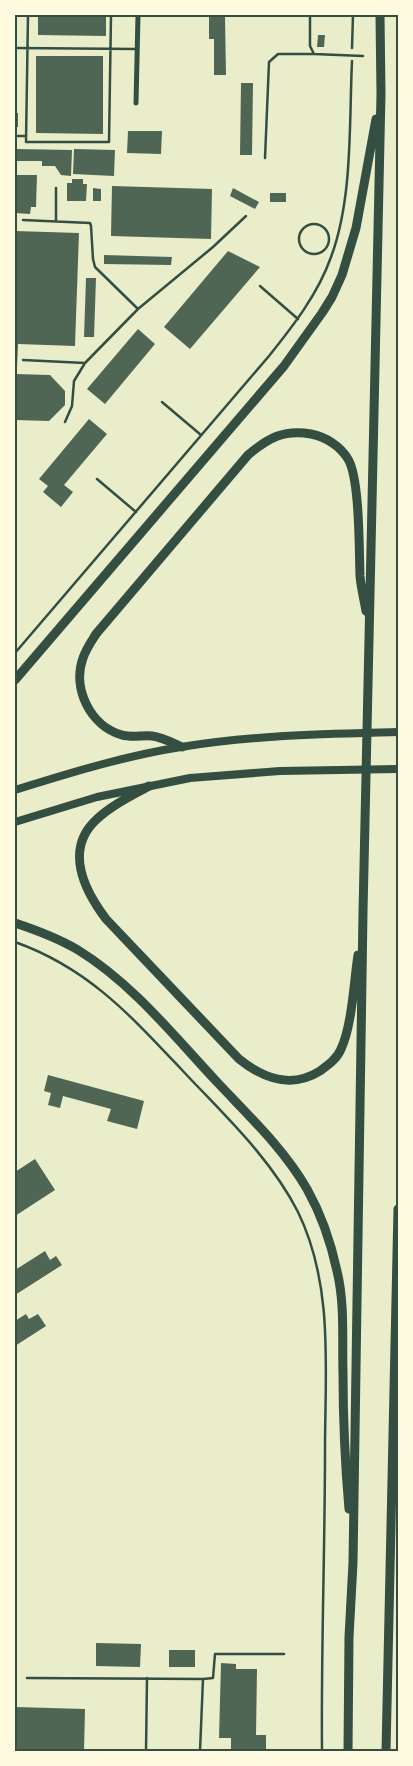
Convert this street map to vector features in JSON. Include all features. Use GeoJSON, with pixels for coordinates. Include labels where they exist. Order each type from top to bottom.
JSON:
{"type":"FeatureCollection","features":[{"type":"Feature","properties":{"kind":"highway"},"geometry":{"type":"LineString","coordinates":[[348,1751],[349,1637],[354,1563],[363,912],[381,94],[380,15]]}},
{"type":"Feature","properties":{"kind":"highway"},"geometry":{"type":"LineString","coordinates":[[15,680],[284,366],[332,297],[350,252],[356,228],[381,94]]}},
{"type":"Feature","properties":{"kind":"highway"},"geometry":{"type":"LineString","coordinates":[[182,747],[154,736],[134,737],[121,735],[102,725],[86,706],[82,697],[80,672],[82,658],[96,634],[197,514],[248,455],[269,439],[291,433],[312,434],[332,442],[348,459],[355,477],[360,580],[369,633]]}},
{"type":"Feature","properties":{"kind":"highway"},"geometry":{"type":"LineString","coordinates":[[148,786],[107,811],[89,828],[84,838],[80,859],[84,883],[106,919],[239,1059],[251,1068],[278,1080],[297,1080],[314,1074],[337,1056],[345,1039],[348,1026],[363,912]]}},
{"type":"Feature","properties":{"kind":"highway"},"geometry":{"type":"LineString","coordinates":[[15,923],[50,936],[77,950],[103,967],[142,1001],[279,1149],[308,1191],[317,1209],[331,1248],[338,1273],[342,1300],[344,1442],[354,1563]]}},
{"type":"Feature","properties":{"kind":"highway"},"geometry":{"type":"LineString","coordinates":[[386,1751],[398,1209]]}},
{"type":"Feature","properties":{"kind":"highway"},"geometry":{"type":"LineString","coordinates":[[390,1565],[398,1494]]}},
{"type":"Feature","properties":{"kind":"main road"},"geometry":{"type":"LineString","coordinates":[[15,790],[94,765],[182,747],[290,734],[398,732]]}},
{"type":"Feature","properties":{"kind":"main road"},"geometry":{"type":"LineString","coordinates":[[15,822],[97,797],[190,778],[280,770],[398,769]]}},
{"type":"Feature","properties":{"kind":"street"},"geometry":{"type":"LineString","coordinates":[[136,103],[138,15]]}},
{"type":"Feature","properties":{"kind":"lane"},"geometry":{"type":"LineString","coordinates":[[28,15],[26,142],[109,142],[111,15]]}},
{"type":"Feature","properties":{"kind":"lane"},"geometry":{"type":"LineString","coordinates":[[310,15],[310,46],[314,54]]}},
{"type":"Feature","properties":{"kind":"lane"},"geometry":{"type":"LineString","coordinates":[[15,48],[137,49]]}},
{"type":"Feature","properties":{"kind":"lane"},"geometry":{"type":"LineString","coordinates":[[265,158],[269,62],[278,54],[362,56]]}},
{"type":"Feature","properties":{"kind":"lane"},"geometry":{"type":"LineString","coordinates":[[15,136],[25,136]]}},
{"type":"Feature","properties":{"kind":"lane"},"geometry":{"type":"LineString","coordinates":[[56,188],[56,221]]}},
{"type":"Feature","properties":{"kind":"lane"},"geometry":{"type":"LineString","coordinates":[[65,422],[72,406],[74,381],[85,363],[138,309],[213,247],[246,216]]}},
{"type":"Feature","properties":{"kind":"lane"},"geometry":{"type":"LineString","coordinates":[[23,220],[90,223],[92,226],[95,267],[138,309]]}},
{"type":"Feature","properties":{"kind":"lane"},"geometry":{"type":"LineString","coordinates":[[313,224],[322,226],[326,229],[329,238],[327,247],[324,251],[315,254],[306,252],[298,240],[301,231],[306,226],[313,224]]}},
{"type":"Feature","properties":{"kind":"lane"},"geometry":{"type":"LineString","coordinates":[[23,360],[85,363]]}},
{"type":"Feature","properties":{"kind":"lane"},"geometry":{"type":"LineString","coordinates":[[26,1678],[203,1679],[213,1678],[215,1654],[284,1654]]}},
{"type":"Feature","properties":{"kind":"lane"},"geometry":{"type":"LineString","coordinates":[[146,1751],[148,1678]]}},
{"type":"Feature","properties":{"kind":"lane"},"geometry":{"type":"LineString","coordinates":[[200,1751],[203,1679]]}},
{"type":"Feature","properties":{"kind":"path"},"geometry":{"type":"LineString","coordinates":[[15,653],[269,356],[298,318],[320,282],[331,258],[342,220],[346,179],[353,15]]}},
{"type":"Feature","properties":{"kind":"path"},"geometry":{"type":"LineString","coordinates":[[260,286],[298,318]]}},
{"type":"Feature","properties":{"kind":"path"},"geometry":{"type":"LineString","coordinates":[[162,402],[202,435]]}},
{"type":"Feature","properties":{"kind":"path"},"geometry":{"type":"LineString","coordinates":[[97,479],[136,512]]}},
{"type":"Feature","properties":{"kind":"path"},"geometry":{"type":"LineString","coordinates":[[15,942],[46,954],[81,974],[132,1018],[264,1159],[282,1184],[305,1228],[322,1290],[325,1334],[325,1476],[321,1662],[322,1751]]}},
{"type":"Feature","properties":{"kind":"building"},"geometry":{"type":"Polygon","coordinates":[[[38,15],[106,15],[106,36],[38,35],[38,15]]]}},
{"type":"Feature","properties":{"kind":"building"},"geometry":{"type":"Polygon","coordinates":[[[280,15],[298,15],[298,17],[280,17],[280,15]]]}},
{"type":"Feature","properties":{"kind":"building"},"geometry":{"type":"Polygon","coordinates":[[[209,17],[225,17],[226,75],[214,75],[214,39],[209,39],[209,17]]]}},
{"type":"Feature","properties":{"kind":"building"},"geometry":{"type":"Polygon","coordinates":[[[318,35],[325,35],[324,47],[317,47],[318,35]]]}},
{"type":"Feature","properties":{"kind":"building"},"geometry":{"type":"Polygon","coordinates":[[[36,56],[103,56],[103,134],[36,133],[36,56]]]}},
{"type":"Feature","properties":{"kind":"building"},"geometry":{"type":"Polygon","coordinates":[[[241,83],[253,83],[252,155],[240,155],[241,83]]]}},
{"type":"Feature","properties":{"kind":"building"},"geometry":{"type":"Polygon","coordinates":[[[15,113],[18,113],[18,127],[15,127],[15,113]]]}},
{"type":"Feature","properties":{"kind":"building"},"geometry":{"type":"Polygon","coordinates":[[[128,131],[162,131],[161,154],[127,153],[128,131]]]}},
{"type":"Feature","properties":{"kind":"building"},"geometry":{"type":"Polygon","coordinates":[[[15,149],[72,150],[71,176],[61,175],[55,166],[42,166],[42,161],[15,161],[15,149]]]}},
{"type":"Feature","properties":{"kind":"building"},"geometry":{"type":"Polygon","coordinates":[[[74,149],[115,150],[114,176],[73,174],[74,149]]]}},
{"type":"Feature","properties":{"kind":"building"},"geometry":{"type":"Polygon","coordinates":[[[15,175],[37,175],[36,207],[31,207],[30,214],[15,213],[15,175]]]}},
{"type":"Feature","properties":{"kind":"building"},"geometry":{"type":"Polygon","coordinates":[[[72,179],[83,179],[83,184],[87,184],[86,201],[67,201],[67,183],[72,183],[72,179]]]}},
{"type":"Feature","properties":{"kind":"building"},"geometry":{"type":"Polygon","coordinates":[[[112,186],[212,189],[211,239],[111,236],[112,186]]]}},
{"type":"Feature","properties":{"kind":"building"},"geometry":{"type":"Polygon","coordinates":[[[93,188],[101,189],[101,201],[93,201],[93,188]]]}},
{"type":"Feature","properties":{"kind":"building"},"geometry":{"type":"Polygon","coordinates":[[[233,188],[259,202],[255,209],[230,196],[233,188]]]}},
{"type":"Feature","properties":{"kind":"building"},"geometry":{"type":"Polygon","coordinates":[[[270,193],[286,193],[286,202],[270,202],[270,193]]]}},
{"type":"Feature","properties":{"kind":"building"},"geometry":{"type":"Polygon","coordinates":[[[15,231],[79,233],[75,346],[18,344],[17,368],[15,368],[15,231]]]}},
{"type":"Feature","properties":{"kind":"building"},"geometry":{"type":"Polygon","coordinates":[[[228,251],[260,267],[190,349],[164,327],[228,251]]]}},
{"type":"Feature","properties":{"kind":"building"},"geometry":{"type":"Polygon","coordinates":[[[104,255],[172,257],[171,265],[104,264],[104,255]]]}},
{"type":"Feature","properties":{"kind":"building"},"geometry":{"type":"Polygon","coordinates":[[[86,278],[96,278],[94,337],[84,337],[86,278]]]}},
{"type":"Feature","properties":{"kind":"building"},"geometry":{"type":"Polygon","coordinates":[[[138,329],[155,344],[105,404],[87,389],[138,329]]]}},
{"type":"Feature","properties":{"kind":"building"},"geometry":{"type":"Polygon","coordinates":[[[15,374],[50,375],[65,391],[65,405],[49,421],[15,420],[15,374]]]}},
{"type":"Feature","properties":{"kind":"building"},"geometry":{"type":"Polygon","coordinates":[[[89,419],[107,434],[64,485],[73,492],[61,507],[43,492],[48,486],[39,479],[89,419]]]}},
{"type":"Feature","properties":{"kind":"building"},"geometry":{"type":"Polygon","coordinates":[[[48,1075],[144,1101],[137,1129],[107,1121],[111,1109],[63,1096],[60,1108],[48,1105],[51,1093],[44,1091],[48,1075]]]}},
{"type":"Feature","properties":{"kind":"building"},"geometry":{"type":"Polygon","coordinates":[[[35,1159],[55,1190],[15,1216],[15,1172],[35,1159]]]}},
{"type":"Feature","properties":{"kind":"building"},"geometry":{"type":"Polygon","coordinates":[[[45,1251],[50,1260],[56,1256],[62,1265],[15,1295],[15,1270],[45,1251]]]}},
{"type":"Feature","properties":{"kind":"building"},"geometry":{"type":"Polygon","coordinates":[[[26,1314],[29,1319],[38,1314],[46,1326],[15,1346],[15,1321],[26,1314]]]}},
{"type":"Feature","properties":{"kind":"building"},"geometry":{"type":"Polygon","coordinates":[[[96,1643],[141,1644],[140,1667],[96,1666],[96,1643]]]}},
{"type":"Feature","properties":{"kind":"building"},"geometry":{"type":"Polygon","coordinates":[[[169,1650],[195,1650],[195,1667],[169,1667],[169,1650]]]}},
{"type":"Feature","properties":{"kind":"building"},"geometry":{"type":"Polygon","coordinates":[[[221,1663],[236,1664],[236,1669],[257,1669],[256,1735],[266,1735],[266,1751],[231,1751],[231,1738],[219,1738],[221,1663]]]}},
{"type":"Feature","properties":{"kind":"building"},"geometry":{"type":"Polygon","coordinates":[[[15,1707],[85,1709],[84,1751],[15,1751],[15,1707]]]}}]}
